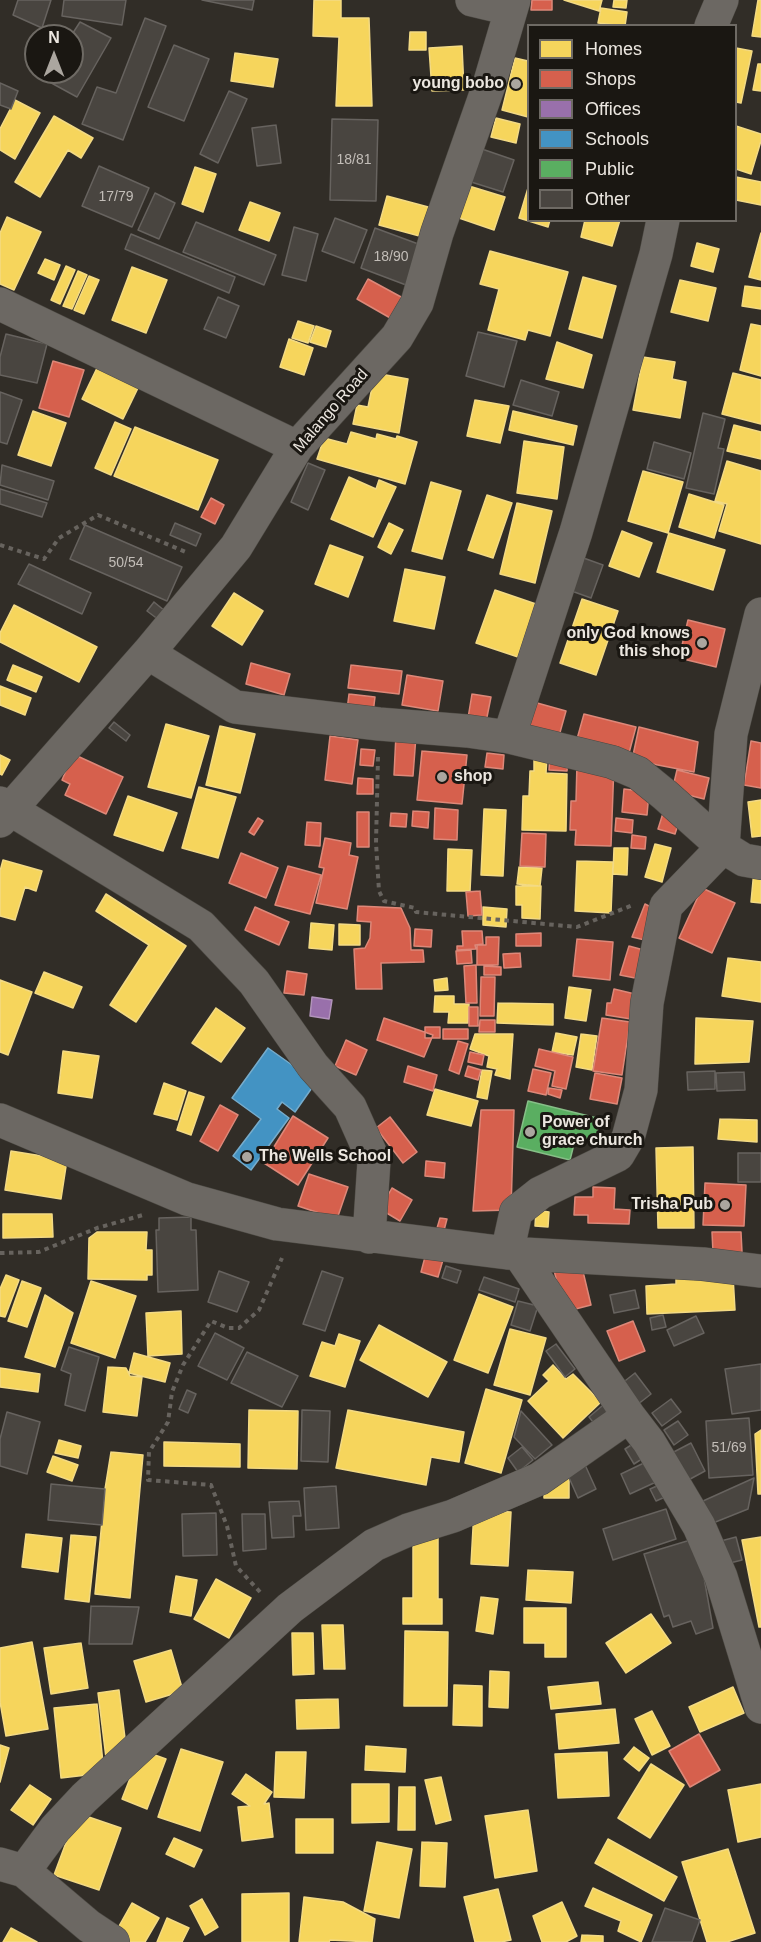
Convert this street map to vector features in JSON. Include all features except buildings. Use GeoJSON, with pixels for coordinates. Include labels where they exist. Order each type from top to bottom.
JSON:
{"type":"FeatureCollection","features":[{"type":"Feature","properties":{"kind":"street"},"geometry":{"type":"LineString","coordinates":[[472,0],[512,5]]}},
{"type":"Feature","properties":{"kind":"street"},"geometry":{"type":"LineString","coordinates":[[712,24],[722,0]]}},
{"type":"Feature","properties":{"kind":"street","name":"Malango Road"},"geometry":{"type":"LineString","coordinates":[[3,811],[148,653],[236,547],[297,447],[397,336],[417,303],[437,233],[489,85],[512,5]]}},
{"type":"Feature","properties":{"kind":"street"},"geometry":{"type":"LineString","coordinates":[[509,737],[576,532],[656,254],[663,222]]}},
{"type":"Feature","properties":{"kind":"street"},"geometry":{"type":"LineString","coordinates":[[0,304],[297,447]]}},
{"type":"Feature","properties":{"kind":"street"},"geometry":{"type":"LineString","coordinates":[[761,614],[731,734],[723,847],[666,906],[647,1003],[641,1090],[628,1138],[618,1155],[540,1193],[516,1212],[513,1254],[649,1442],[699,1526],[721,1577],[761,1707]]}},
{"type":"Feature","properties":{"kind":"street"},"geometry":{"type":"LineString","coordinates":[[148,653],[235,707],[509,737],[612,762],[638,774],[723,847],[744,860],[761,863]]}},
{"type":"Feature","properties":{"kind":"street"},"geometry":{"type":"LineString","coordinates":[[3,811],[201,926],[254,982],[313,1066],[350,1107],[374,1161],[369,1237]]}},
{"type":"Feature","properties":{"kind":"street"},"geometry":{"type":"LineString","coordinates":[[0,1120],[188,1199],[287,1225],[513,1254],[703,1264],[761,1271]]}},
{"type":"Feature","properties":{"kind":"street"},"geometry":{"type":"LineString","coordinates":[[113,1942],[12,1868],[56,1829],[84,1798],[277,1620],[374,1545],[408,1530],[453,1516],[539,1479],[629,1416]]}},
{"type":"Feature","properties":{"kind":"path"},"geometry":{"type":"LineString","coordinates":[[0,545],[44,560],[58,538],[98,515],[204,560],[236,547]]}},
{"type":"Feature","properties":{"kind":"path"},"geometry":{"type":"LineString","coordinates":[[379,724],[376,843],[379,891],[384,901],[415,908],[416,912],[578,927],[658,895],[666,906]]}},
{"type":"Feature","properties":{"kind":"path"},"geometry":{"type":"LineString","coordinates":[[0,1253],[39,1252],[97,1228],[149,1214],[188,1199]]}},
{"type":"Feature","properties":{"kind":"path"},"geometry":{"type":"LineString","coordinates":[[277,1620],[267,1600],[236,1566],[227,1526],[211,1485],[148,1480],[149,1452],[168,1422],[172,1392],[190,1352],[211,1321],[228,1328],[239,1328],[259,1310],[288,1240],[287,1225]]}},
{"type":"Feature","properties":{"kind":"place","name":"young bobo"},"geometry":{"type":"Point","coordinates":[516,84]}},
{"type":"Feature","properties":{"kind":"place","name":"only God knows this shop"},"geometry":{"type":"Point","coordinates":[702,643]}},
{"type":"Feature","properties":{"kind":"place","name":"shop"},"geometry":{"type":"Point","coordinates":[442,777]}},
{"type":"Feature","properties":{"kind":"place","name":"Power of grace church"},"geometry":{"type":"Point","coordinates":[530,1132]}},
{"type":"Feature","properties":{"kind":"place","name":"The Wells School"},"geometry":{"type":"Point","coordinates":[247,1157]}},
{"type":"Feature","properties":{"kind":"place","name":"Trisha Pub"},"geometry":{"type":"Point","coordinates":[725,1205]}}]}
